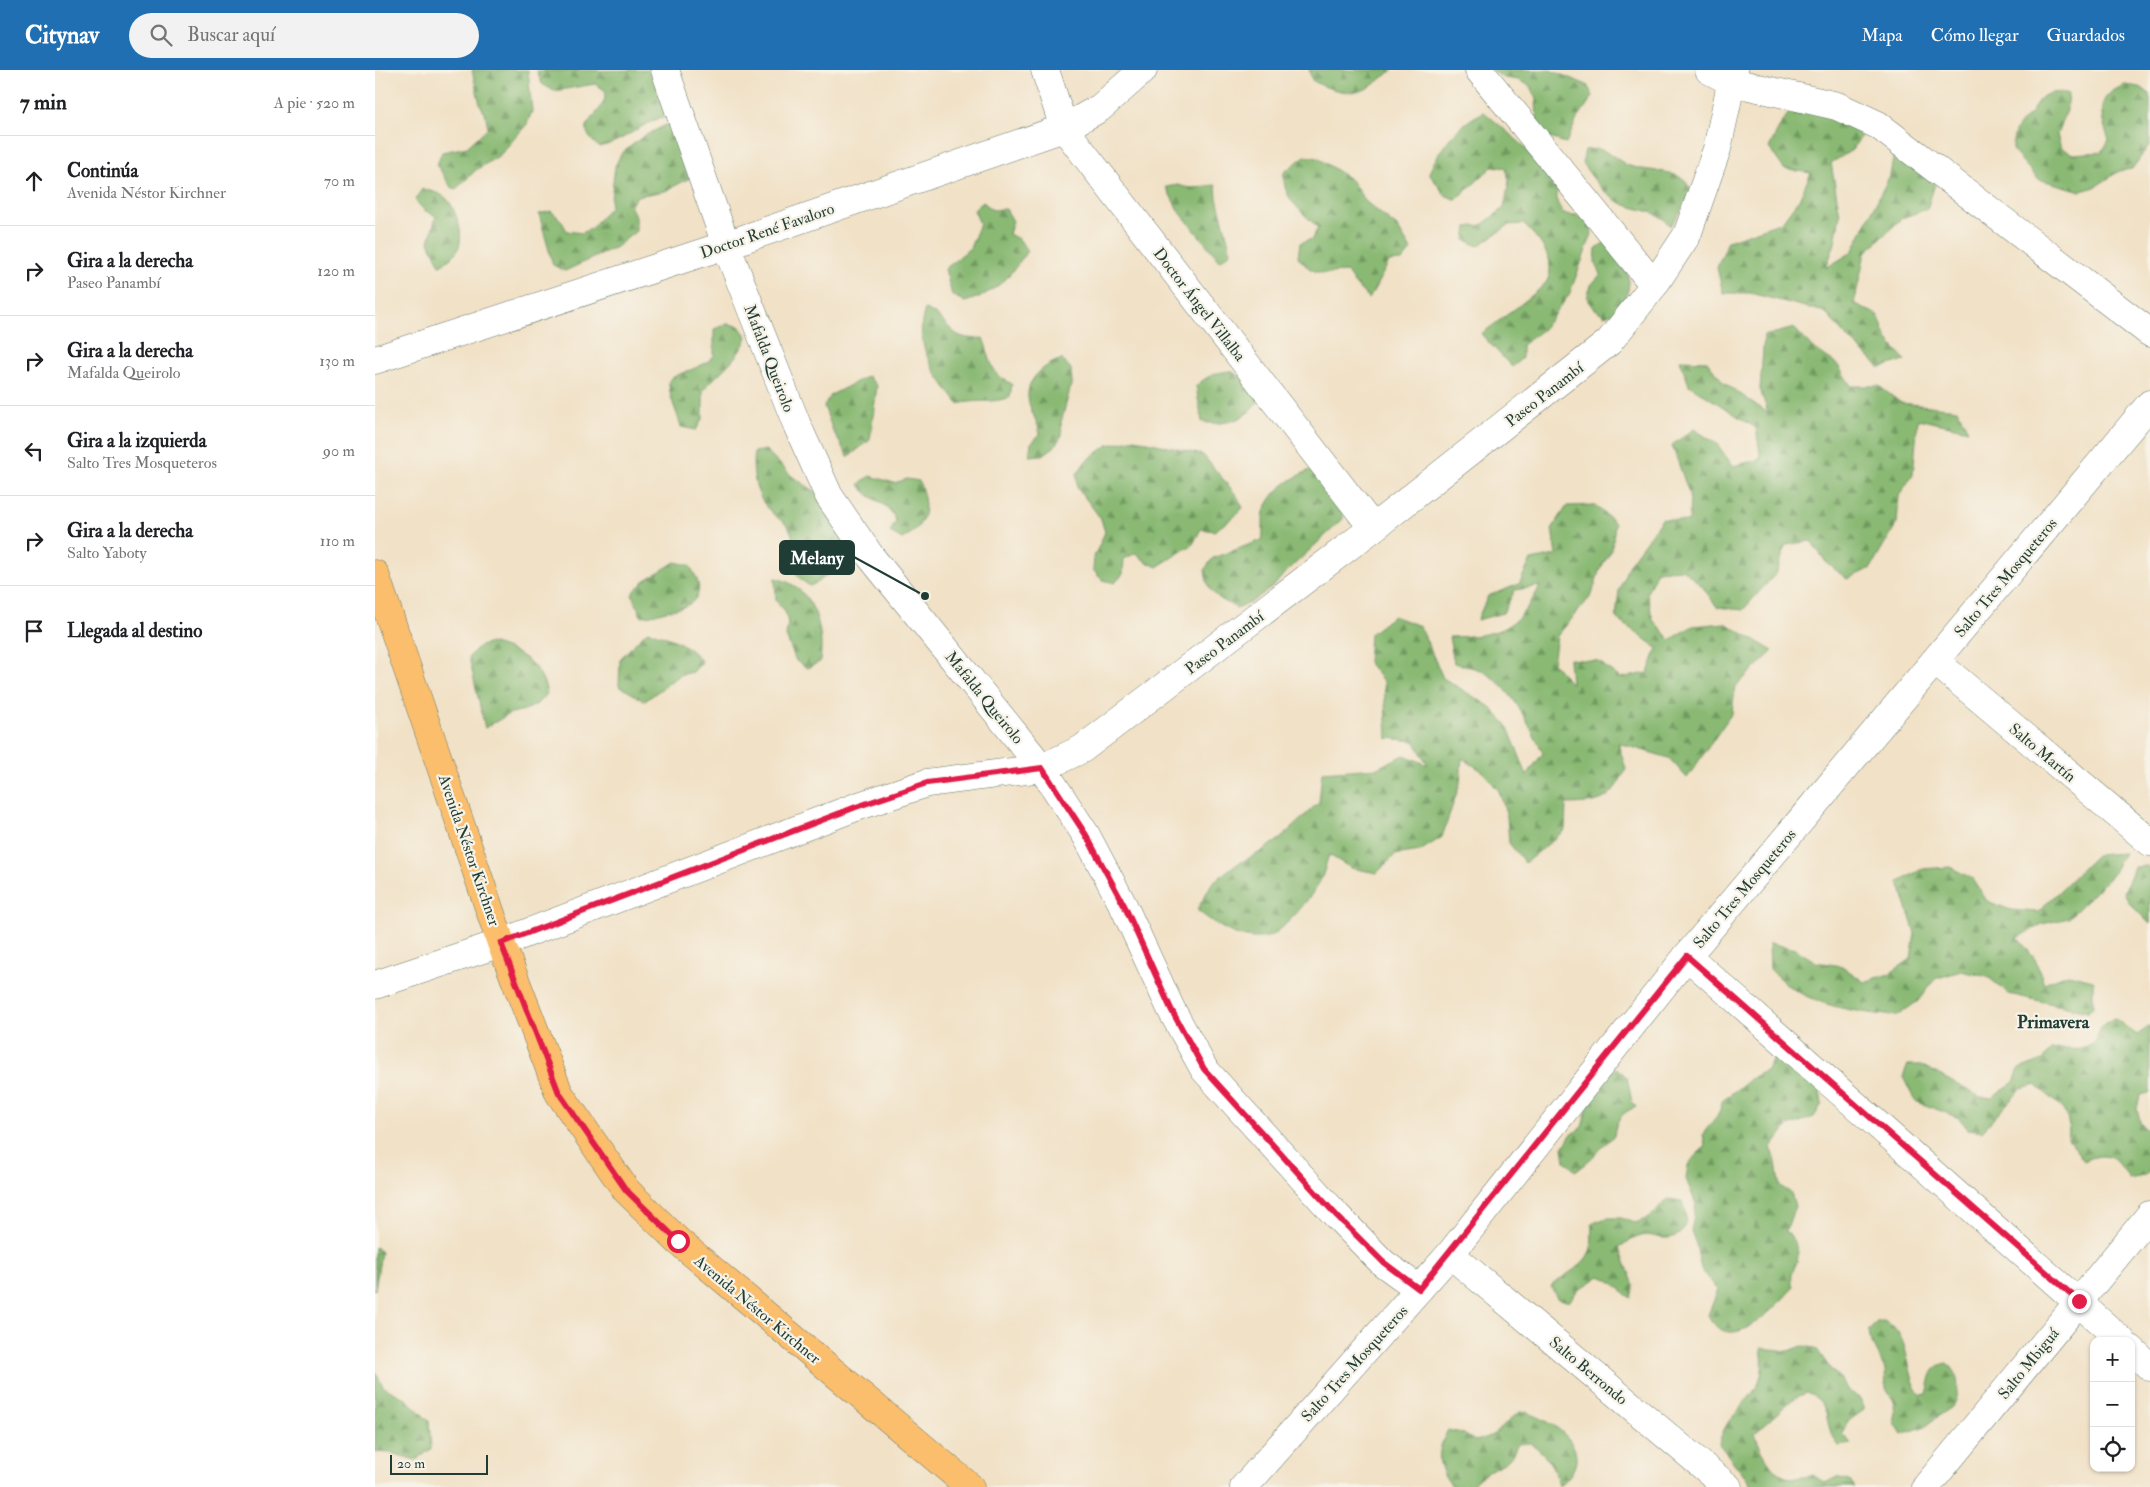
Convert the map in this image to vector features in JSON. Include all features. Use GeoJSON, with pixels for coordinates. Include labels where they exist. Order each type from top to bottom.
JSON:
{"type":"FeatureCollection","features":[{"type":"Feature","properties":{"kind":"main road","name":"Avenida Néstor Kirchner"},"geometry":{"type":"LineString","coordinates":[[375,574],[383,624],[501,943],[559,1093],[626,1190],[678,1241],[969,1487]]}},
{"type":"Feature","properties":{"kind":"street","name":"Mafalda Queirolo"},"geometry":{"type":"LineString","coordinates":[[665,70],[726,245],[797,425],[829,496],[871,557],[1042,768],[1086,835],[1125,907],[1171,1009],[1204,1069],[1337,1216],[1383,1262],[1419,1289]]}},
{"type":"Feature","properties":{"kind":"street","name":"Doctor Ángel Villalba"},"geometry":{"type":"LineString","coordinates":[[1045,70],[1064,128],[1373,528]]}},
{"type":"Feature","properties":{"kind":"street","name":"Doctor René Favaloro"},"geometry":{"type":"LineString","coordinates":[[375,360],[726,245],[1064,128],[1100,108],[1143,70]]}},
{"type":"Feature","properties":{"kind":"street"},"geometry":{"type":"LineString","coordinates":[[1479,70],[1654,285]]}},
{"type":"Feature","properties":{"kind":"street"},"geometry":{"type":"LineString","coordinates":[[1725,74],[1837,106],[1878,125],[2150,333]]}},
{"type":"Feature","properties":{"kind":"street","name":"Paseo Panambí"},"geometry":{"type":"LineString","coordinates":[[375,985],[501,943],[856,807],[927,783],[1042,768],[1082,749],[1373,528],[1609,342],[1654,285],[1687,235],[1717,149],[1725,74]]}},
{"type":"Feature","properties":{"kind":"street","name":"Salto Tres Mosqueteros"},"geometry":{"type":"LineString","coordinates":[[1244,1487],[1450,1254],[1687,956],[2150,404]]}},
{"type":"Feature","properties":{"kind":"street","name":"Salto Martín"},"geometry":{"type":"LineString","coordinates":[[1935,661],[2150,842]]}},
{"type":"Feature","properties":{"kind":"street"},"geometry":{"type":"LineString","coordinates":[[1687,956],[2118,1337]]}},
{"type":"Feature","properties":{"kind":"street","name":"Salto Mbiguá"},"geometry":{"type":"LineString","coordinates":[[1925,1487],[2150,1216]]}},
{"type":"Feature","properties":{"kind":"street","name":"Salto Berrondo"},"geometry":{"type":"LineString","coordinates":[[1450,1254],[1728,1487]]}},
{"type":"Feature","properties":{"kind":"street"},"geometry":{"type":"LineString","coordinates":[[2135,1353],[2150,1367]]}},
{"type":"Feature","properties":{"kind":"green space"},"geometry":{"type":"Polygon","coordinates":[[[472,70],[528,70],[532,111],[527,124],[500,155],[476,170],[456,189],[451,187],[437,165],[442,152],[467,147],[488,128],[472,70]]]}},
{"type":"Feature","properties":{"kind":"green space"},"geometry":{"type":"Polygon","coordinates":[[[653,70],[670,115],[652,121],[617,141],[599,147],[591,140],[587,128],[604,102],[606,91],[595,84],[554,91],[542,84],[537,71],[653,70]]]}},
{"type":"Feature","properties":{"kind":"green space"},"geometry":{"type":"Polygon","coordinates":[[[1309,70],[1393,70],[1366,89],[1346,92],[1331,89],[1312,80],[1309,70]]]}},
{"type":"Feature","properties":{"kind":"green space"},"geometry":{"type":"Polygon","coordinates":[[[1491,70],[1550,70],[1587,85],[1593,96],[1577,119],[1566,144],[1545,135],[1537,124],[1536,98],[1530,86],[1518,80],[1504,78],[1491,70]]]}},
{"type":"Feature","properties":{"kind":"green space"},"geometry":{"type":"Polygon","coordinates":[[[2125,85],[2140,87],[2150,94],[2150,144],[2132,169],[2119,171],[2095,187],[2081,191],[2038,179],[2013,151],[2015,133],[2018,126],[2042,97],[2056,93],[2068,94],[2066,110],[2057,135],[2061,148],[2073,154],[2102,152],[2109,140],[2103,122],[2102,107],[2104,101],[2108,95],[2125,85]]]}},
{"type":"Feature","properties":{"kind":"green space"},"geometry":{"type":"Polygon","coordinates":[[[1800,99],[1850,111],[1861,136],[1852,150],[1831,163],[1840,215],[1835,243],[1826,268],[1852,252],[1890,175],[1895,148],[1935,184],[1927,209],[1902,218],[1865,253],[1854,304],[1878,315],[1887,339],[1905,360],[1880,368],[1842,332],[1825,312],[1750,293],[1723,293],[1717,268],[1728,241],[1782,222],[1799,199],[1811,173],[1784,169],[1769,148],[1782,122],[1800,99]]]}},
{"type":"Feature","properties":{"kind":"green space"},"geometry":{"type":"Polygon","coordinates":[[[1484,112],[1546,165],[1557,187],[1557,202],[1563,214],[1577,215],[1589,221],[1592,234],[1569,295],[1543,329],[1522,345],[1522,358],[1512,367],[1481,334],[1537,292],[1547,281],[1550,273],[1548,257],[1540,242],[1523,224],[1509,225],[1478,246],[1465,240],[1467,227],[1482,225],[1504,208],[1509,181],[1506,168],[1493,166],[1456,200],[1445,195],[1429,173],[1444,145],[1451,137],[1466,123],[1484,112]]]}},
{"type":"Feature","properties":{"kind":"green space"},"geometry":{"type":"Polygon","coordinates":[[[666,125],[679,126],[690,178],[665,191],[637,196],[630,206],[636,217],[636,231],[616,247],[565,271],[553,265],[539,214],[551,211],[561,220],[567,231],[582,233],[593,227],[610,207],[615,166],[621,154],[642,137],[666,125]]]}},
{"type":"Feature","properties":{"kind":"green space"},"geometry":{"type":"Polygon","coordinates":[[[1598,149],[1628,166],[1659,171],[1684,179],[1691,190],[1686,204],[1670,226],[1665,220],[1653,213],[1615,200],[1599,186],[1582,163],[1585,150],[1598,149]]]}},
{"type":"Feature","properties":{"kind":"green space"},"geometry":{"type":"Polygon","coordinates":[[[1305,156],[1318,158],[1351,180],[1365,201],[1397,227],[1411,250],[1402,261],[1389,262],[1369,299],[1354,283],[1347,272],[1325,273],[1314,271],[1298,257],[1300,243],[1312,239],[1318,228],[1293,203],[1286,189],[1284,172],[1305,156]]]}},
{"type":"Feature","properties":{"kind":"green space"},"geometry":{"type":"Polygon","coordinates":[[[1178,185],[1193,188],[1216,185],[1217,198],[1231,252],[1220,261],[1178,210],[1166,187],[1178,185]]]}},
{"type":"Feature","properties":{"kind":"green space"},"geometry":{"type":"Polygon","coordinates":[[[422,189],[439,194],[447,199],[460,229],[459,247],[452,257],[440,265],[429,242],[436,216],[424,210],[415,200],[422,189]]]}},
{"type":"Feature","properties":{"kind":"green space"},"geometry":{"type":"Polygon","coordinates":[[[983,202],[993,210],[1006,209],[1013,221],[1009,234],[1020,240],[1027,251],[1008,276],[994,289],[965,302],[952,295],[945,269],[970,248],[980,224],[974,210],[983,202]]]}},
{"type":"Feature","properties":{"kind":"green space"},"geometry":{"type":"Polygon","coordinates":[[[1607,242],[1625,267],[1629,282],[1625,300],[1619,311],[1605,316],[1594,308],[1587,298],[1591,285],[1601,274],[1595,262],[1596,249],[1607,242]]]}},
{"type":"Feature","properties":{"kind":"green space"},"geometry":{"type":"Polygon","coordinates":[[[925,309],[941,319],[962,337],[983,338],[995,370],[1012,384],[1010,397],[958,404],[942,383],[924,348],[922,323],[925,309]]]}},
{"type":"Feature","properties":{"kind":"green space"},"geometry":{"type":"Polygon","coordinates":[[[727,324],[739,326],[747,337],[739,352],[703,390],[703,418],[696,430],[681,427],[671,398],[669,380],[709,361],[714,356],[714,329],[727,324]]]}},
{"type":"Feature","properties":{"kind":"green space"},"geometry":{"type":"Polygon","coordinates":[[[1794,328],[1813,348],[1837,364],[1851,386],[1879,386],[1901,403],[1957,409],[1968,430],[1918,419],[1913,474],[1899,496],[1897,523],[1871,568],[1847,579],[1826,562],[1811,541],[1786,545],[1777,572],[1743,610],[1717,607],[1702,586],[1682,569],[1657,571],[1647,593],[1653,620],[1670,640],[1693,626],[1725,623],[1773,651],[1735,687],[1732,713],[1687,778],[1669,758],[1618,743],[1626,769],[1615,788],[1597,801],[1566,804],[1565,830],[1525,863],[1509,843],[1507,816],[1499,791],[1482,771],[1462,758],[1460,783],[1442,837],[1420,851],[1395,855],[1377,873],[1351,868],[1329,855],[1319,884],[1306,902],[1290,920],[1274,934],[1267,937],[1257,938],[1238,935],[1221,927],[1197,910],[1212,883],[1232,867],[1280,839],[1319,802],[1322,772],[1377,768],[1404,755],[1428,765],[1414,741],[1387,738],[1384,682],[1368,662],[1370,634],[1393,616],[1420,626],[1443,678],[1489,706],[1507,725],[1527,775],[1543,753],[1525,718],[1510,695],[1492,677],[1480,670],[1454,663],[1449,637],[1480,635],[1493,632],[1514,622],[1523,613],[1540,586],[1515,590],[1503,613],[1477,620],[1488,596],[1519,584],[1531,560],[1556,555],[1552,529],[1567,506],[1595,505],[1615,523],[1612,549],[1599,571],[1592,595],[1557,636],[1553,663],[1571,684],[1569,659],[1598,661],[1620,678],[1648,673],[1657,648],[1616,618],[1619,590],[1629,564],[1662,519],[1689,522],[1690,496],[1672,445],[1694,429],[1717,444],[1733,466],[1761,459],[1756,428],[1689,385],[1680,360],[1707,361],[1724,383],[1768,413],[1760,389],[1764,336],[1794,328]]]}},
{"type":"Feature","properties":{"kind":"green space"},"geometry":{"type":"Polygon","coordinates":[[[1062,359],[1071,369],[1072,382],[1061,422],[1062,435],[1054,447],[1043,455],[1029,456],[1031,443],[1040,434],[1028,397],[1031,383],[1044,368],[1062,359]]]}},
{"type":"Feature","properties":{"kind":"green space"},"geometry":{"type":"Polygon","coordinates":[[[1231,371],[1242,378],[1260,397],[1250,411],[1236,420],[1219,423],[1202,422],[1196,386],[1212,375],[1231,371]]]}},
{"type":"Feature","properties":{"kind":"green space"},"geometry":{"type":"Polygon","coordinates":[[[868,376],[877,386],[870,440],[848,457],[833,431],[824,406],[831,395],[868,376]]]}},
{"type":"Feature","properties":{"kind":"green space"},"geometry":{"type":"Polygon","coordinates":[[[1135,439],[1203,455],[1237,496],[1243,508],[1214,531],[1201,529],[1193,544],[1157,567],[1146,562],[1136,553],[1124,559],[1123,574],[1115,583],[1102,580],[1093,570],[1094,557],[1105,532],[1101,519],[1077,487],[1077,474],[1086,461],[1108,445],[1135,439]]]}},
{"type":"Feature","properties":{"kind":"green space"},"geometry":{"type":"Polygon","coordinates":[[[766,450],[793,477],[827,499],[847,534],[836,565],[826,576],[810,586],[799,578],[794,568],[792,533],[790,529],[774,515],[758,493],[753,468],[754,452],[766,450]]]}},
{"type":"Feature","properties":{"kind":"green space"},"geometry":{"type":"Polygon","coordinates":[[[1310,470],[1323,472],[1343,506],[1343,519],[1283,575],[1274,586],[1250,603],[1236,608],[1218,597],[1210,589],[1205,569],[1213,558],[1262,540],[1263,518],[1267,504],[1277,491],[1289,481],[1310,470]]]}},
{"type":"Feature","properties":{"kind":"green space"},"geometry":{"type":"Polygon","coordinates":[[[870,476],[894,483],[907,479],[919,481],[924,499],[924,514],[917,528],[911,534],[902,539],[890,532],[896,521],[892,514],[859,484],[870,476]]]}},
{"type":"Feature","properties":{"kind":"green space"},"geometry":{"type":"Polygon","coordinates":[[[675,562],[689,565],[698,581],[698,595],[689,604],[681,608],[641,616],[632,594],[644,581],[675,562]]]}},
{"type":"Feature","properties":{"kind":"green space"},"geometry":{"type":"Polygon","coordinates":[[[775,578],[788,582],[799,589],[814,610],[820,636],[820,662],[807,668],[796,661],[786,636],[788,623],[785,611],[776,601],[775,578]]]}},
{"type":"Feature","properties":{"kind":"green space"},"geometry":{"type":"Polygon","coordinates":[[[647,631],[670,638],[684,645],[697,655],[702,662],[693,672],[680,675],[645,701],[619,686],[620,659],[647,631]]]}},
{"type":"Feature","properties":{"kind":"green space"},"geometry":{"type":"Polygon","coordinates":[[[490,643],[519,654],[527,660],[540,674],[547,694],[537,704],[525,710],[511,713],[485,728],[469,657],[478,647],[490,643]]]}},
{"type":"Feature","properties":{"kind":"green space"},"geometry":{"type":"Polygon","coordinates":[[[2124,853],[2110,877],[2069,918],[2042,924],[2018,938],[2035,959],[2044,983],[2068,974],[2093,980],[2093,1006],[2088,1012],[2009,994],[1988,977],[1961,971],[1935,979],[1918,1001],[1897,1016],[1870,1013],[1817,1001],[1787,985],[1770,969],[1769,943],[1795,949],[1816,962],[1842,966],[1864,982],[1889,974],[1911,959],[1915,933],[1899,882],[1922,869],[1950,867],[1973,879],[1987,901],[2011,910],[2038,912],[2096,855],[2124,853]]]}},
{"type":"Feature","properties":{"kind":"green space"},"geometry":{"type":"Polygon","coordinates":[[[2147,866],[2150,869],[2150,924],[2130,904],[2124,892],[2134,867],[2147,866]]]}},
{"type":"Feature","properties":{"kind":"green space"},"geometry":{"type":"Polygon","coordinates":[[[2114,1018],[2137,1035],[2150,1026],[2150,1093],[2140,1095],[2137,1109],[2140,1122],[2150,1134],[2150,1171],[2144,1176],[2129,1179],[2116,1161],[2105,1156],[2084,1161],[2068,1139],[2069,1129],[2065,1114],[2056,1102],[2036,1085],[2021,1089],[1982,1131],[1968,1129],[1959,1118],[1915,1101],[1903,1077],[1908,1065],[1921,1065],[1980,1097],[1992,1098],[2014,1082],[2019,1069],[2043,1060],[2051,1050],[2079,1049],[2090,1045],[2104,1024],[2114,1018]]]}},
{"type":"Feature","properties":{"kind":"green space"},"geometry":{"type":"Polygon","coordinates":[[[1785,1054],[1820,1091],[1822,1104],[1814,1117],[1788,1126],[1771,1148],[1775,1157],[1780,1186],[1791,1193],[1795,1206],[1786,1231],[1794,1241],[1798,1256],[1792,1273],[1793,1288],[1751,1326],[1739,1331],[1728,1332],[1717,1327],[1708,1315],[1718,1290],[1701,1269],[1696,1244],[1691,1231],[1696,1204],[1686,1179],[1688,1165],[1705,1147],[1703,1134],[1719,1113],[1723,1099],[1754,1076],[1766,1071],[1773,1059],[1785,1054]]]}},
{"type":"Feature","properties":{"kind":"green space"},"geometry":{"type":"Polygon","coordinates":[[[1616,1068],[1627,1077],[1632,1102],[1636,1107],[1620,1117],[1614,1136],[1575,1171],[1565,1161],[1563,1148],[1570,1136],[1582,1127],[1590,1099],[1606,1077],[1616,1068]]]}},
{"type":"Feature","properties":{"kind":"green space"},"geometry":{"type":"Polygon","coordinates":[[[1668,1199],[1682,1201],[1686,1212],[1684,1229],[1680,1233],[1668,1238],[1644,1235],[1619,1247],[1634,1285],[1631,1298],[1610,1280],[1600,1276],[1577,1291],[1569,1302],[1557,1298],[1551,1286],[1587,1257],[1591,1245],[1592,1223],[1607,1218],[1621,1218],[1635,1223],[1649,1218],[1668,1199]]]}},
{"type":"Feature","properties":{"kind":"green space"},"geometry":{"type":"Polygon","coordinates":[[[375,1247],[381,1252],[375,1290],[375,1247]]]}},
{"type":"Feature","properties":{"kind":"green space"},"geometry":{"type":"Polygon","coordinates":[[[1884,1321],[1893,1327],[1904,1344],[1912,1377],[1921,1395],[1927,1394],[1934,1371],[1947,1363],[1955,1374],[1958,1385],[1952,1407],[1923,1427],[1902,1434],[1895,1423],[1894,1401],[1886,1389],[1885,1369],[1869,1338],[1868,1330],[1877,1322],[1884,1321]]]}},
{"type":"Feature","properties":{"kind":"green space"},"geometry":{"type":"Polygon","coordinates":[[[1802,1346],[1816,1348],[1832,1371],[1842,1379],[1848,1392],[1860,1398],[1864,1410],[1847,1422],[1842,1434],[1852,1444],[1839,1446],[1833,1438],[1821,1402],[1806,1393],[1793,1399],[1755,1433],[1757,1439],[1771,1465],[1786,1477],[1796,1478],[1813,1475],[1825,1483],[1837,1477],[1851,1482],[1855,1487],[1753,1487],[1719,1444],[1724,1430],[1760,1379],[1762,1365],[1761,1348],[1789,1351],[1802,1346]]]}},
{"type":"Feature","properties":{"kind":"green space"},"geometry":{"type":"Polygon","coordinates":[[[375,1372],[384,1387],[406,1399],[429,1421],[431,1449],[416,1460],[391,1453],[375,1452],[375,1372]]]}},
{"type":"Feature","properties":{"kind":"green space"},"geometry":{"type":"Polygon","coordinates":[[[1522,1411],[1548,1422],[1560,1430],[1569,1440],[1575,1450],[1576,1462],[1571,1474],[1559,1486],[1552,1467],[1541,1451],[1530,1443],[1517,1444],[1509,1459],[1483,1474],[1470,1487],[1453,1487],[1443,1473],[1440,1459],[1441,1445],[1448,1430],[1462,1433],[1475,1441],[1497,1432],[1522,1411]]]}},
{"type":"Feature","properties":{"kind":"place","name":"Melany"},"geometry":{"type":"Point","coordinates":[925,596]}},
{"type":"Feature","properties":{"kind":"district","name":"Primavera"},"geometry":{"type":"Point","coordinates":[2053,1022]}},
{"type":"Feature","properties":{"kind":"route"},"geometry":{"type":"LineString","coordinates":[[678,1241],[626,1190],[559,1093],[501,943],[856,807],[927,783],[1042,768],[1086,835],[1125,907],[1171,1009],[1204,1069],[1337,1216],[1383,1262],[1419,1289],[1450,1254],[1687,956],[2079,1301]]}}]}
